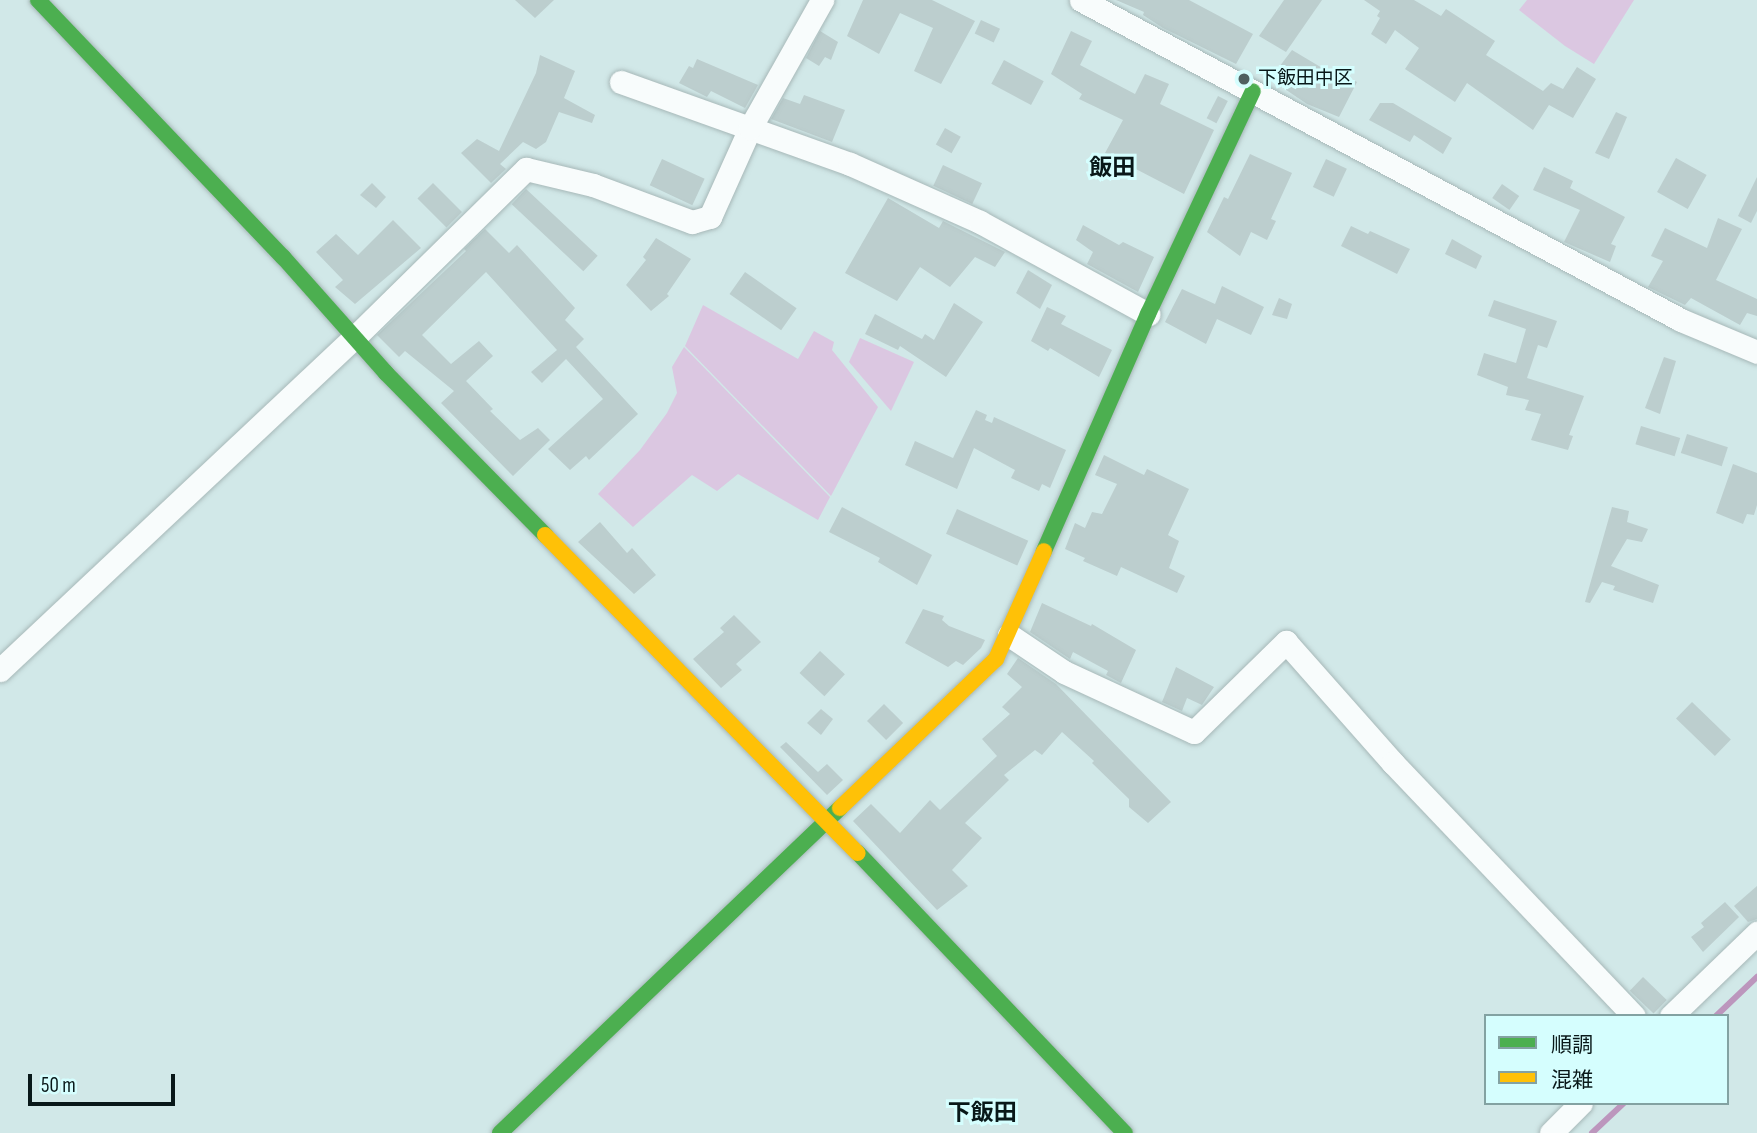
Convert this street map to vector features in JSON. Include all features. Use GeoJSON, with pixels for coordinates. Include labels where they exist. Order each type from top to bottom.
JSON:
{"type":"FeatureCollection","features":[{"type":"Feature","properties":{"kind":"street"},"geometry":{"type":"LineString","coordinates":[[38,0],[283,257],[355,337],[825,819],[1125,1133]]}},
{"type":"Feature","properties":{"kind":"street"},"geometry":{"type":"LineString","coordinates":[[0,670],[355,337],[526,169],[593,185],[692,222],[710,217],[750,128],[822,0]]}},
{"type":"Feature","properties":{"kind":"street"},"geometry":{"type":"LineString","coordinates":[[1081,0],[1681,320],[1757,352]]}},
{"type":"Feature","properties":{"kind":"street"},"geometry":{"type":"LineString","coordinates":[[621,82],[850,164],[980,222],[1148,314]]}},
{"type":"Feature","properties":{"kind":"street"},"geometry":{"type":"LineString","coordinates":[[500,1133],[825,819],[996,659],[1009,635],[1076,473],[1253,91]]}},
{"type":"Feature","properties":{"kind":"street"},"geometry":{"type":"LineString","coordinates":[[1009,635],[1064,672],[1194,732],[1286,642],[1393,763],[1632,1014]]}},
{"type":"Feature","properties":{"kind":"street"},"geometry":{"type":"LineString","coordinates":[[1673,1014],[1757,933]]}},
{"type":"Feature","properties":{"kind":"street"},"geometry":{"type":"LineString","coordinates":[[1551,1133],[1579,1105]]}},
{"type":"Feature","properties":{"kind":"shaded area"},"geometry":{"type":"Polygon","coordinates":[[[1527,0],[1634,0],[1594,64],[1565,46],[1519,10],[1527,0]]]}},
{"type":"Feature","properties":{"kind":"shaded area"},"geometry":{"type":"Polygon","coordinates":[[[703,305],[798,359],[814,331],[834,342],[832,350],[878,407],[831,496],[685,346],[703,305]]]}},
{"type":"Feature","properties":{"kind":"shaded area"},"geometry":{"type":"Polygon","coordinates":[[[860,338],[914,362],[891,411],[849,362],[860,338]]]}},
{"type":"Feature","properties":{"kind":"shaded area"},"geometry":{"type":"Polygon","coordinates":[[[684,347],[830,497],[818,520],[738,474],[717,491],[692,475],[633,527],[598,494],[640,450],[667,413],[677,393],[672,367],[684,347]]]}},
{"type":"Feature","properties":{"kind":"building"},"geometry":{"type":"Polygon","coordinates":[[[515,0],[554,0],[535,18],[515,0]]]}},
{"type":"Feature","properties":{"kind":"building"},"geometry":{"type":"Polygon","coordinates":[[[863,0],[932,0],[975,21],[941,84],[914,71],[933,28],[900,13],[879,54],[847,36],[863,0]]]}},
{"type":"Feature","properties":{"kind":"building"},"geometry":{"type":"Polygon","coordinates":[[[1116,0],[1189,0],[1253,34],[1236,64],[1163,28],[1143,15],[1144,12],[1116,0]]]}},
{"type":"Feature","properties":{"kind":"building"},"geometry":{"type":"Polygon","coordinates":[[[1284,0],[1322,0],[1286,52],[1259,36],[1284,0]]]}},
{"type":"Feature","properties":{"kind":"building"},"geometry":{"type":"Polygon","coordinates":[[[1364,0],[1414,0],[1441,16],[1446,9],[1495,41],[1486,55],[1543,91],[1551,83],[1563,89],[1577,67],[1596,79],[1573,118],[1549,105],[1533,130],[1467,83],[1455,102],[1405,69],[1419,48],[1395,30],[1386,44],[1371,34],[1380,18],[1377,16],[1380,11],[1364,0]]]}},
{"type":"Feature","properties":{"kind":"building"},"geometry":{"type":"Polygon","coordinates":[[[981,20],[1000,29],[994,42],[975,34],[981,20]]]}},
{"type":"Feature","properties":{"kind":"building"},"geometry":{"type":"Polygon","coordinates":[[[820,31],[838,42],[831,60],[825,57],[819,66],[806,58],[820,31]]]}},
{"type":"Feature","properties":{"kind":"building"},"geometry":{"type":"Polygon","coordinates":[[[1071,31],[1092,41],[1080,65],[1135,94],[1145,74],[1169,84],[1160,104],[1214,130],[1184,194],[1105,153],[1123,120],[1079,99],[1082,94],[1051,74],[1071,31]]]}},
{"type":"Feature","properties":{"kind":"building"},"geometry":{"type":"Polygon","coordinates":[[[1292,50],[1339,78],[1342,74],[1357,82],[1339,117],[1307,104],[1270,79],[1292,50]]]}},
{"type":"Feature","properties":{"kind":"building"},"geometry":{"type":"Polygon","coordinates":[[[540,55],[575,71],[564,98],[595,115],[592,123],[559,112],[546,142],[536,149],[523,142],[500,164],[506,169],[491,183],[461,153],[477,139],[499,151],[536,73],[540,55]]]}},
{"type":"Feature","properties":{"kind":"building"},"geometry":{"type":"Polygon","coordinates":[[[697,59],[758,85],[745,108],[711,91],[707,97],[679,83],[689,66],[693,68],[697,59]]]}},
{"type":"Feature","properties":{"kind":"building"},"geometry":{"type":"Polygon","coordinates":[[[1004,60],[1044,81],[1031,105],[991,84],[1004,60]]]}},
{"type":"Feature","properties":{"kind":"building"},"geometry":{"type":"Polygon","coordinates":[[[804,95],[845,110],[832,142],[771,119],[783,98],[800,104],[804,95]]]}},
{"type":"Feature","properties":{"kind":"building"},"geometry":{"type":"Polygon","coordinates":[[[1218,96],[1228,101],[1216,123],[1207,118],[1218,96]]]}},
{"type":"Feature","properties":{"kind":"building"},"geometry":{"type":"Polygon","coordinates":[[[1380,103],[1393,103],[1452,138],[1443,154],[1414,135],[1410,142],[1369,120],[1380,103]]]}},
{"type":"Feature","properties":{"kind":"building"},"geometry":{"type":"Polygon","coordinates":[[[1616,112],[1627,117],[1609,159],[1595,153],[1616,112]]]}},
{"type":"Feature","properties":{"kind":"building"},"geometry":{"type":"Polygon","coordinates":[[[945,128],[961,137],[952,153],[936,145],[945,128]]]}},
{"type":"Feature","properties":{"kind":"building"},"geometry":{"type":"Polygon","coordinates":[[[1250,154],[1292,173],[1271,219],[1276,221],[1267,240],[1251,232],[1240,256],[1207,232],[1224,197],[1228,199],[1250,154]]]}},
{"type":"Feature","properties":{"kind":"building"},"geometry":{"type":"Polygon","coordinates":[[[1676,158],[1707,175],[1688,209],[1657,192],[1676,158]]]}},
{"type":"Feature","properties":{"kind":"building"},"geometry":{"type":"Polygon","coordinates":[[[662,159],[705,179],[692,205],[650,185],[662,159]]]}},
{"type":"Feature","properties":{"kind":"building"},"geometry":{"type":"Polygon","coordinates":[[[1326,159],[1347,169],[1334,197],[1313,187],[1326,159]]]}},
{"type":"Feature","properties":{"kind":"building"},"geometry":{"type":"Polygon","coordinates":[[[943,165],[982,183],[972,204],[933,186],[943,165]]]}},
{"type":"Feature","properties":{"kind":"building"},"geometry":{"type":"Polygon","coordinates":[[[1544,167],[1573,181],[1570,188],[1625,217],[1611,244],[1616,246],[1610,262],[1564,242],[1580,210],[1533,190],[1544,167]]]}},
{"type":"Feature","properties":{"kind":"building"},"geometry":{"type":"Polygon","coordinates":[[[1757,177],[1757,211],[1751,223],[1738,216],[1757,177]]]}},
{"type":"Feature","properties":{"kind":"building"},"geometry":{"type":"Polygon","coordinates":[[[372,183],[386,197],[376,208],[360,195],[372,183]]]}},
{"type":"Feature","properties":{"kind":"building"},"geometry":{"type":"Polygon","coordinates":[[[433,183],[462,212],[446,228],[417,199],[433,183]]]}},
{"type":"Feature","properties":{"kind":"building"},"geometry":{"type":"Polygon","coordinates":[[[1502,184],[1519,196],[1509,210],[1492,198],[1502,184]]]}},
{"type":"Feature","properties":{"kind":"building"},"geometry":{"type":"Polygon","coordinates":[[[526,189],[598,256],[583,271],[512,204],[526,189]]]}},
{"type":"Feature","properties":{"kind":"building"},"geometry":{"type":"Polygon","coordinates":[[[888,198],[939,228],[943,221],[1005,252],[995,267],[975,257],[950,287],[920,267],[897,301],[845,273],[888,198]]]}},
{"type":"Feature","properties":{"kind":"building"},"geometry":{"type":"Polygon","coordinates":[[[1718,218],[1742,229],[1716,280],[1757,299],[1757,316],[1747,313],[1740,325],[1691,298],[1685,305],[1648,287],[1663,261],[1651,256],[1665,228],[1707,248],[1718,218]]]}},
{"type":"Feature","properties":{"kind":"building"},"geometry":{"type":"Polygon","coordinates":[[[393,220],[421,248],[355,304],[335,287],[343,280],[316,252],[336,234],[358,255],[393,220]]]}},
{"type":"Feature","properties":{"kind":"building"},"geometry":{"type":"Polygon","coordinates":[[[1083,225],[1119,245],[1123,242],[1154,257],[1138,292],[1087,264],[1093,252],[1076,240],[1083,225]]]}},
{"type":"Feature","properties":{"kind":"building"},"geometry":{"type":"Polygon","coordinates":[[[1351,226],[1368,234],[1370,231],[1410,249],[1397,274],[1341,246],[1351,226]]]}},
{"type":"Feature","properties":{"kind":"building"},"geometry":{"type":"Polygon","coordinates":[[[485,229],[509,253],[517,245],[575,308],[565,320],[584,339],[576,347],[638,414],[589,460],[586,456],[570,470],[548,449],[603,399],[566,359],[542,383],[531,372],[557,350],[486,272],[422,335],[451,364],[479,341],[493,356],[466,381],[493,409],[490,411],[520,440],[538,428],[550,440],[513,476],[441,403],[454,391],[405,351],[399,357],[377,335],[466,251],[464,249],[485,229]]]}},
{"type":"Feature","properties":{"kind":"building"},"geometry":{"type":"Polygon","coordinates":[[[656,238],[691,259],[667,294],[669,296],[651,311],[626,285],[646,260],[643,257],[656,238]]]}},
{"type":"Feature","properties":{"kind":"building"},"geometry":{"type":"Polygon","coordinates":[[[1452,239],[1482,256],[1476,269],[1445,254],[1452,239]]]}},
{"type":"Feature","properties":{"kind":"building"},"geometry":{"type":"Polygon","coordinates":[[[1028,270],[1052,285],[1040,309],[1016,293],[1028,270]]]}},
{"type":"Feature","properties":{"kind":"building"},"geometry":{"type":"Polygon","coordinates":[[[745,272],[797,308],[781,330],[730,294],[745,272]]]}},
{"type":"Feature","properties":{"kind":"building"},"geometry":{"type":"Polygon","coordinates":[[[1222,286],[1264,307],[1251,335],[1217,319],[1206,344],[1165,322],[1182,289],[1215,304],[1222,286]]]}},
{"type":"Feature","properties":{"kind":"building"},"geometry":{"type":"Polygon","coordinates":[[[1279,298],[1292,304],[1287,319],[1272,315],[1279,298]]]}},
{"type":"Feature","properties":{"kind":"building"},"geometry":{"type":"Polygon","coordinates":[[[1494,300],[1557,321],[1547,348],[1538,345],[1527,378],[1584,396],[1569,435],[1573,436],[1568,450],[1531,440],[1541,414],[1525,410],[1529,400],[1506,395],[1508,387],[1477,375],[1484,353],[1516,363],[1526,329],[1488,316],[1494,300]]]}},
{"type":"Feature","properties":{"kind":"building"},"geometry":{"type":"Polygon","coordinates":[[[954,303],[983,322],[946,377],[900,346],[898,350],[865,334],[875,314],[922,339],[925,334],[934,340],[954,303]]]}},
{"type":"Feature","properties":{"kind":"building"},"geometry":{"type":"Polygon","coordinates":[[[1047,307],[1066,316],[1061,324],[1112,350],[1099,377],[1050,348],[1048,351],[1031,341],[1047,307]]]}},
{"type":"Feature","properties":{"kind":"building"},"geometry":{"type":"Polygon","coordinates":[[[1664,357],[1676,361],[1660,414],[1645,408],[1664,357]]]}},
{"type":"Feature","properties":{"kind":"building"},"geometry":{"type":"Polygon","coordinates":[[[976,410],[987,415],[985,420],[992,423],[994,417],[1066,450],[1050,488],[1042,484],[1039,491],[1011,478],[1015,470],[974,448],[957,489],[905,465],[915,441],[953,458],[976,410]]]}},
{"type":"Feature","properties":{"kind":"building"},"geometry":{"type":"Polygon","coordinates":[[[1641,426],[1680,438],[1675,456],[1635,444],[1641,426]]]}},
{"type":"Feature","properties":{"kind":"building"},"geometry":{"type":"Polygon","coordinates":[[[1687,434],[1728,447],[1722,466],[1681,453],[1687,434]]]}},
{"type":"Feature","properties":{"kind":"building"},"geometry":{"type":"Polygon","coordinates":[[[1104,455],[1144,475],[1147,469],[1189,489],[1168,535],[1179,541],[1169,568],[1185,576],[1177,593],[1121,567],[1117,576],[1083,561],[1085,558],[1065,549],[1075,523],[1085,528],[1092,512],[1102,514],[1117,484],[1095,475],[1104,455]]]}},
{"type":"Feature","properties":{"kind":"building"},"geometry":{"type":"Polygon","coordinates":[[[1733,464],[1757,473],[1757,505],[1754,515],[1747,514],[1743,524],[1716,513],[1733,464]]]}},
{"type":"Feature","properties":{"kind":"building"},"geometry":{"type":"Polygon","coordinates":[[[842,507],[932,555],[917,585],[878,562],[880,558],[829,532],[842,507]]]}},
{"type":"Feature","properties":{"kind":"building"},"geometry":{"type":"Polygon","coordinates":[[[1612,507],[1629,511],[1627,522],[1648,529],[1642,542],[1627,539],[1611,566],[1659,585],[1653,603],[1613,590],[1615,586],[1602,582],[1590,603],[1585,602],[1612,507]]]}},
{"type":"Feature","properties":{"kind":"building"},"geometry":{"type":"Polygon","coordinates":[[[957,509],[1028,541],[1017,565],[946,534],[957,509]]]}},
{"type":"Feature","properties":{"kind":"building"},"geometry":{"type":"Polygon","coordinates":[[[600,522],[627,553],[632,548],[656,575],[634,594],[578,542],[600,522]]]}},
{"type":"Feature","properties":{"kind":"building"},"geometry":{"type":"Polygon","coordinates":[[[1042,603],[1091,626],[1092,624],[1136,650],[1121,683],[1106,675],[1108,671],[1073,652],[1070,659],[1030,632],[1042,603]]]}},
{"type":"Feature","properties":{"kind":"building"},"geometry":{"type":"Polygon","coordinates":[[[923,609],[944,616],[942,620],[949,626],[985,640],[981,648],[963,665],[956,661],[948,667],[905,643],[923,609]]]}},
{"type":"Feature","properties":{"kind":"building"},"geometry":{"type":"Polygon","coordinates":[[[734,615],[761,642],[736,664],[742,670],[721,688],[693,659],[724,632],[720,628],[734,615]]]}},
{"type":"Feature","properties":{"kind":"building"},"geometry":{"type":"Polygon","coordinates":[[[820,651],[845,674],[824,696],[800,673],[820,651]]]}},
{"type":"Feature","properties":{"kind":"building"},"geometry":{"type":"Polygon","coordinates":[[[1018,658],[1056,684],[1171,802],[1148,823],[1129,807],[1129,799],[1092,763],[1094,761],[1062,732],[1042,755],[1035,750],[1004,775],[1009,780],[965,823],[982,838],[952,870],[968,886],[937,910],[853,821],[871,804],[900,833],[930,800],[940,810],[997,756],[982,739],[1010,714],[1002,707],[1022,687],[1007,674],[1018,658]]]}},
{"type":"Feature","properties":{"kind":"building"},"geometry":{"type":"Polygon","coordinates":[[[1176,667],[1214,687],[1202,705],[1187,698],[1182,711],[1162,702],[1176,667]]]}},
{"type":"Feature","properties":{"kind":"building"},"geometry":{"type":"Polygon","coordinates":[[[1692,702],[1731,740],[1715,756],[1676,719],[1692,702]]]}},
{"type":"Feature","properties":{"kind":"building"},"geometry":{"type":"Polygon","coordinates":[[[884,704],[903,723],[886,740],[867,721],[884,704]]]}},
{"type":"Feature","properties":{"kind":"building"},"geometry":{"type":"Polygon","coordinates":[[[821,709],[833,719],[821,735],[807,723],[821,709]]]}},
{"type":"Feature","properties":{"kind":"building"},"geometry":{"type":"Polygon","coordinates":[[[786,742],[818,772],[827,764],[843,780],[827,795],[780,747],[786,742]]]}},
{"type":"Feature","properties":{"kind":"building"},"geometry":{"type":"Polygon","coordinates":[[[1757,886],[1757,919],[1748,922],[1734,906],[1757,886]]]}},
{"type":"Feature","properties":{"kind":"building"},"geometry":{"type":"Polygon","coordinates":[[[1725,902],[1739,917],[1703,952],[1691,937],[1704,927],[1701,923],[1725,902]]]}},
{"type":"Feature","properties":{"kind":"building"},"geometry":{"type":"Polygon","coordinates":[[[1643,977],[1667,1000],[1654,1014],[1630,991],[1643,977]]]}},
{"type":"Feature","properties":{"kind":"waterway"},"geometry":{"type":"LineString","coordinates":[[1718,1014],[1757,977]]}},
{"type":"Feature","properties":{"kind":"waterway"},"geometry":{"type":"LineString","coordinates":[[1592,1133],[1622,1105]]}},
{"type":"Feature","properties":{"kind":"traffic: fast"},"geometry":{"type":"LineString","coordinates":[[38,0],[283,257],[386,373],[545,535]]}},
{"type":"Feature","properties":{"kind":"traffic: fast"},"geometry":{"type":"LineString","coordinates":[[1044,551],[1148,314],[1253,91]]}},
{"type":"Feature","properties":{"kind":"traffic: fast"},"geometry":{"type":"LineString","coordinates":[[500,1133],[840,808]]}},
{"type":"Feature","properties":{"kind":"traffic: fast"},"geometry":{"type":"LineString","coordinates":[[858,853],[1125,1133]]}},
{"type":"Feature","properties":{"kind":"traffic: slow"},"geometry":{"type":"LineString","coordinates":[[545,535],[858,853]]}},
{"type":"Feature","properties":{"kind":"traffic: slow"},"geometry":{"type":"LineString","coordinates":[[840,808],[996,659],[1044,551]]}},
{"type":"Feature","properties":{"kind":"place","name":"下飯田中区"},"geometry":{"type":"Point","coordinates":[1244,79]}},
{"type":"Feature","properties":{"kind":"district","name":"飯田"},"geometry":{"type":"Point","coordinates":[1112,168]}},
{"type":"Feature","properties":{"kind":"district","name":"下飯田"},"geometry":{"type":"Point","coordinates":[982,1113]}}]}
